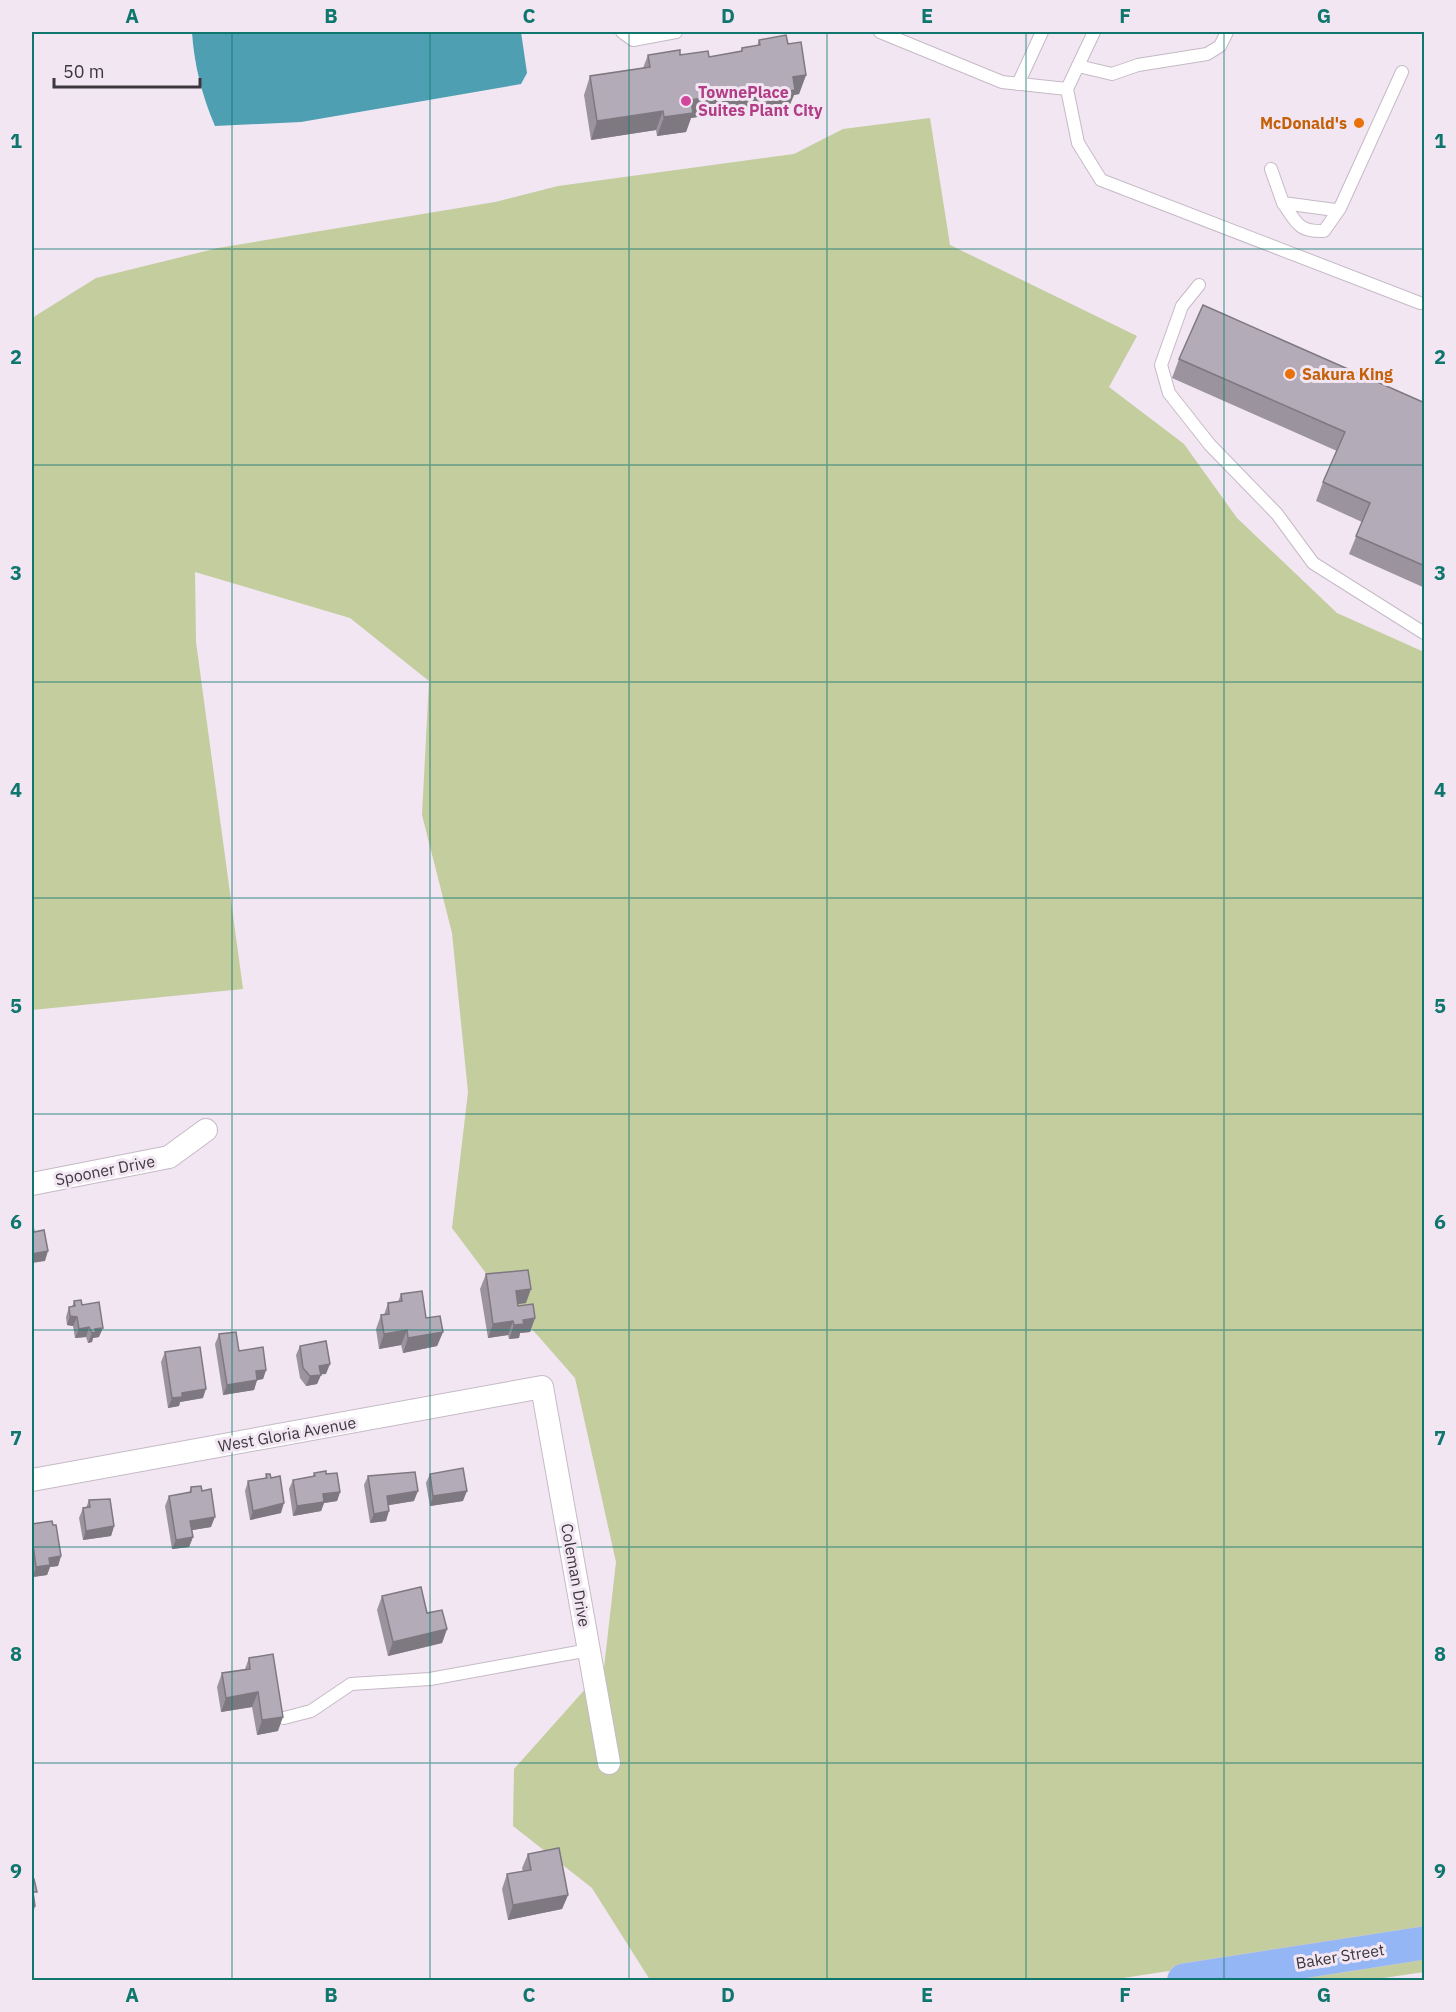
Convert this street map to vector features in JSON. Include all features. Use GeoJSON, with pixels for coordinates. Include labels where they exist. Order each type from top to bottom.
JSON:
{"type":"FeatureCollection","features":[{"type":"Feature","properties":{"kind":"main road","name":"Baker Street"},"geometry":{"type":"LineString","coordinates":[[1184,1980],[1425,1943]]}},
{"type":"Feature","properties":{"kind":"street","name":"Spooner Drive"},"geometry":{"type":"LineString","coordinates":[[32,1184],[169,1157],[207,1130]]}},
{"type":"Feature","properties":{"kind":"street","name":"West Gloria Avenue"},"geometry":{"type":"LineString","coordinates":[[32,1480],[542,1387]]}},
{"type":"Feature","properties":{"kind":"street","name":"Coleman Drive"},"geometry":{"type":"LineString","coordinates":[[542,1387],[609,1762]]}},
{"type":"Feature","properties":{"kind":"lane"},"geometry":{"type":"LineString","coordinates":[[622,32],[633,39],[676,32]]}},
{"type":"Feature","properties":{"kind":"lane"},"geometry":{"type":"LineString","coordinates":[[880,32],[1002,82],[1067,89]]}},
{"type":"Feature","properties":{"kind":"lane"},"geometry":{"type":"LineString","coordinates":[[1018,84],[1042,32]]}},
{"type":"Feature","properties":{"kind":"lane"},"geometry":{"type":"LineString","coordinates":[[1094,32],[1067,89],[1078,143],[1101,180],[1420,303]]}},
{"type":"Feature","properties":{"kind":"lane"},"geometry":{"type":"LineString","coordinates":[[1078,66],[1112,74],[1138,65],[1207,54],[1220,46],[1227,32]]}},
{"type":"Feature","properties":{"kind":"lane"},"geometry":{"type":"LineString","coordinates":[[1271,169],[1283,203],[1298,224],[1307,231],[1324,231],[1340,208],[1402,72]]}},
{"type":"Feature","properties":{"kind":"lane"},"geometry":{"type":"LineString","coordinates":[[1283,203],[1335,210],[1340,208]]}},
{"type":"Feature","properties":{"kind":"lane"},"geometry":{"type":"LineString","coordinates":[[1199,285],[1182,306],[1161,365],[1168,393],[1210,445],[1277,514],[1312,563],[1425,633]]}},
{"type":"Feature","properties":{"kind":"lane"},"geometry":{"type":"LineString","coordinates":[[284,1718],[311,1711],[351,1684],[430,1679],[589,1650]]}},
{"type":"Feature","properties":{"kind":"green space"},"geometry":{"type":"Polygon","coordinates":[[[930,118],[950,245],[1137,336],[1109,387],[1184,444],[1237,518],[1337,613],[1424,652],[1424,1932],[1110,1980],[650,1980],[592,1888],[513,1826],[514,1769],[604,1668],[616,1562],[575,1378],[503,1296],[452,1228],[468,1092],[452,933],[422,815],[429,681],[350,618],[195,572],[196,642],[243,989],[32,1010],[32,318],[96,278],[218,248],[495,202],[558,186],[794,154],[843,129],[930,118]]]}},
{"type":"Feature","properties":{"kind":"green space"},"geometry":{"type":"Polygon","coordinates":[[[1424,1954],[1424,1972],[1370,1980],[1257,1980],[1424,1954]]]}},
{"type":"Feature","properties":{"kind":"water"},"geometry":{"type":"Polygon","coordinates":[[[192,32],[521,32],[527,73],[521,84],[301,122],[215,126],[199,80],[192,32]]]}},
{"type":"Feature","properties":{"kind":"building","name":"TownePlace Suites Plant City"},"geometry":{"type":"Polygon","coordinates":[[[786,35],[788,44],[801,42],[806,75],[793,77],[795,90],[770,94],[769,88],[691,100],[693,113],[664,117],[663,111],[597,121],[590,76],[650,67],[648,55],[680,50],[680,55],[708,51],[709,57],[742,51],[742,48],[760,45],[759,40],[786,35]]]}},
{"type":"Feature","properties":{"kind":"building"},"geometry":{"type":"Polygon","coordinates":[[[1203,305],[1425,403],[1425,566],[1356,536],[1370,503],[1323,482],[1345,432],[1179,359],[1203,305]]]}},
{"type":"Feature","properties":{"kind":"building"},"geometry":{"type":"Polygon","coordinates":[[[32,1222],[34,1232],[44,1230],[48,1251],[32,1254],[32,1222]]]}},
{"type":"Feature","properties":{"kind":"building"},"geometry":{"type":"Polygon","coordinates":[[[528,1270],[531,1289],[516,1291],[518,1306],[533,1304],[535,1318],[523,1320],[524,1324],[514,1325],[513,1321],[493,1324],[486,1274],[528,1270]]]}},
{"type":"Feature","properties":{"kind":"building"},"geometry":{"type":"Polygon","coordinates":[[[422,1291],[426,1318],[440,1316],[443,1332],[408,1338],[407,1330],[384,1334],[381,1315],[389,1314],[388,1303],[402,1301],[401,1294],[422,1291]]]}},
{"type":"Feature","properties":{"kind":"building"},"geometry":{"type":"Polygon","coordinates":[[[81,1300],[82,1305],[99,1302],[103,1328],[95,1329],[96,1332],[92,1333],[89,1327],[79,1329],[77,1317],[70,1316],[69,1307],[75,1306],[74,1301],[81,1300]]]}},
{"type":"Feature","properties":{"kind":"building"},"geometry":{"type":"Polygon","coordinates":[[[236,1332],[239,1351],[263,1347],[266,1370],[256,1371],[257,1380],[227,1385],[219,1334],[236,1332]]]}},
{"type":"Feature","properties":{"kind":"building"},"geometry":{"type":"Polygon","coordinates":[[[326,1341],[330,1364],[319,1366],[321,1375],[310,1376],[303,1368],[300,1346],[326,1341]]]}},
{"type":"Feature","properties":{"kind":"building"},"geometry":{"type":"Polygon","coordinates":[[[200,1347],[206,1389],[182,1393],[182,1397],[172,1398],[165,1352],[200,1347]]]}},
{"type":"Feature","properties":{"kind":"building"},"geometry":{"type":"Polygon","coordinates":[[[463,1468],[467,1491],[433,1496],[430,1474],[463,1468]]]}},
{"type":"Feature","properties":{"kind":"building"},"geometry":{"type":"Polygon","coordinates":[[[326,1471],[326,1474],[337,1473],[340,1492],[323,1494],[324,1502],[297,1506],[293,1480],[315,1476],[314,1473],[326,1471]]]}},
{"type":"Feature","properties":{"kind":"building"},"geometry":{"type":"Polygon","coordinates":[[[415,1472],[418,1491],[387,1496],[389,1511],[374,1514],[368,1476],[415,1472]]]}},
{"type":"Feature","properties":{"kind":"building"},"geometry":{"type":"Polygon","coordinates":[[[266,1474],[270,1474],[271,1478],[280,1476],[284,1503],[253,1511],[248,1481],[267,1478],[266,1474]]]}},
{"type":"Feature","properties":{"kind":"building"},"geometry":{"type":"Polygon","coordinates":[[[201,1486],[202,1491],[211,1489],[215,1517],[190,1521],[193,1537],[176,1540],[169,1496],[191,1492],[191,1487],[201,1486]]]}},
{"type":"Feature","properties":{"kind":"building"},"geometry":{"type":"Polygon","coordinates":[[[110,1499],[114,1526],[86,1531],[83,1508],[90,1507],[89,1500],[110,1499]]]}},
{"type":"Feature","properties":{"kind":"building"},"geometry":{"type":"Polygon","coordinates":[[[52,1521],[53,1525],[56,1525],[61,1556],[49,1558],[50,1565],[36,1567],[32,1524],[52,1521]]]}},
{"type":"Feature","properties":{"kind":"building"},"geometry":{"type":"Polygon","coordinates":[[[421,1587],[427,1613],[442,1610],[447,1629],[393,1642],[382,1596],[421,1587]]]}},
{"type":"Feature","properties":{"kind":"building"},"geometry":{"type":"Polygon","coordinates":[[[273,1654],[283,1717],[262,1720],[258,1692],[226,1698],[222,1673],[250,1669],[249,1658],[273,1654]]]}},
{"type":"Feature","properties":{"kind":"building"},"geometry":{"type":"Polygon","coordinates":[[[559,1848],[568,1895],[513,1905],[507,1874],[531,1870],[528,1854],[559,1848]]]}},
{"type":"Feature","properties":{"kind":"building"},"geometry":{"type":"Polygon","coordinates":[[[32,1879],[34,1879],[37,1892],[33,1892],[35,1906],[32,1906],[32,1879]]]}},
{"type":"Feature","properties":{"kind":"place","name":"TownePlace Suites Plant City"},"geometry":{"type":"Point","coordinates":[686,101]}},
{"type":"Feature","properties":{"kind":"place","name":"McDonald's"},"geometry":{"type":"Point","coordinates":[1359,123]}},
{"type":"Feature","properties":{"kind":"place","name":"Sakura King"},"geometry":{"type":"Point","coordinates":[1290,374]}}]}
